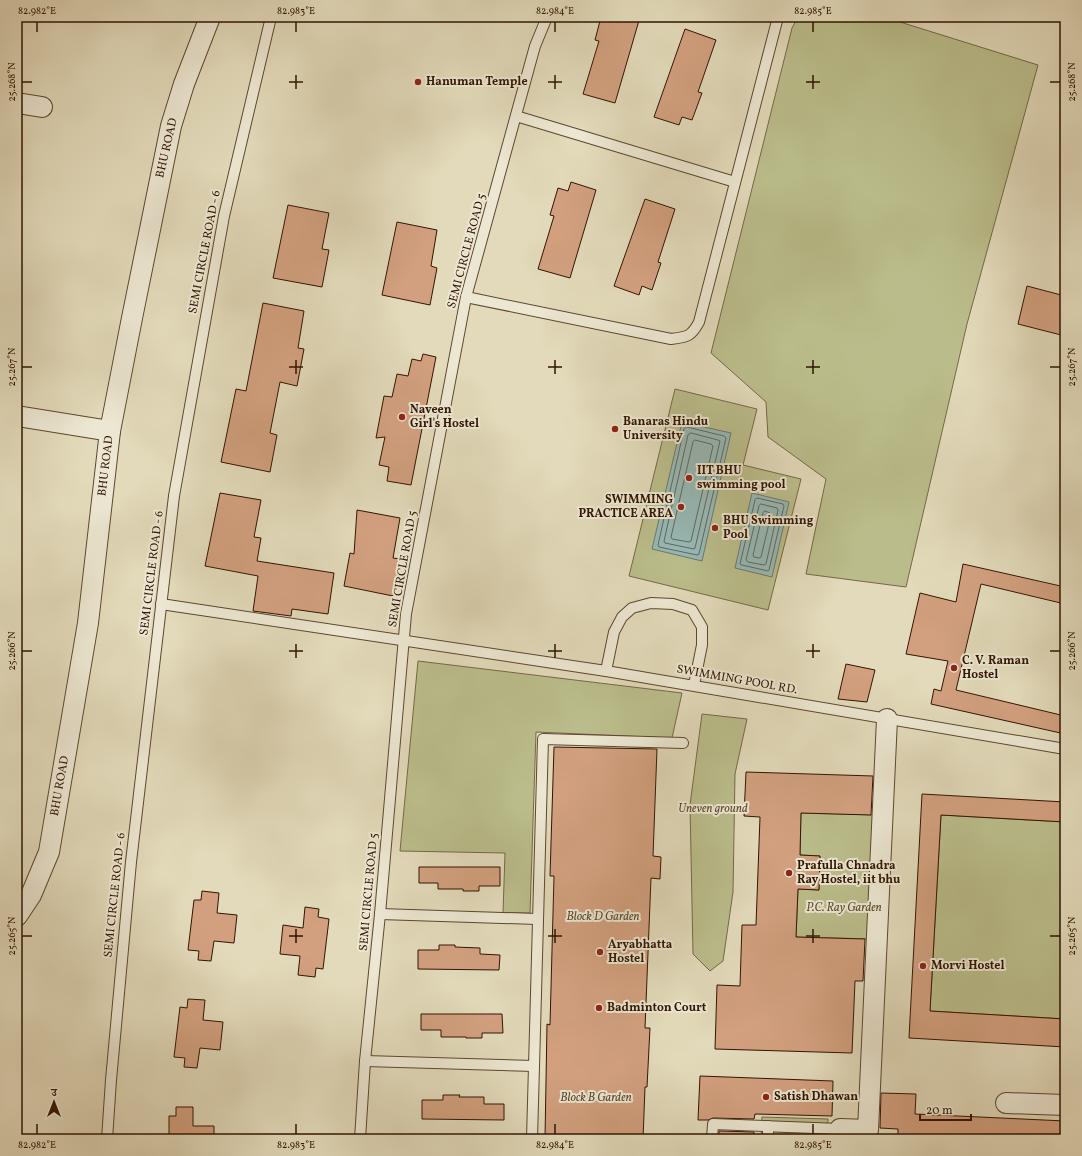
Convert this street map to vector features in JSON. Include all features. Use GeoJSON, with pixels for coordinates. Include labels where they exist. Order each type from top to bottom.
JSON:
{"type":"FeatureCollection","features":[{"type":"Feature","properties":{"kind":"street","name":"BHU ROAD"},"geometry":{"type":"LineString","coordinates":[[17,916],[24,894],[49,852],[87,630],[110,431],[171,126],[184,84],[210,17]]}},
{"type":"Feature","properties":{"kind":"street"},"geometry":{"type":"LineString","coordinates":[[17,103],[42,107]]}},
{"type":"Feature","properties":{"kind":"street"},"geometry":{"type":"LineString","coordinates":[[17,416],[110,431]]}},
{"type":"Feature","properties":{"kind":"street"},"geometry":{"type":"LineString","coordinates":[[840,1134],[868,1130],[887,719]]}},
{"type":"Feature","properties":{"kind":"street"},"geometry":{"type":"LineString","coordinates":[[1006,1103],[1065,1105]]}},
{"type":"Feature","properties":{"kind":"lane","name":"SEMI CIRCLE ROAD - 6"},"geometry":{"type":"LineString","coordinates":[[107,1139],[131,862],[174,496],[224,216],[271,17]]}},
{"type":"Feature","properties":{"kind":"lane","name":"SEMI CIRCLE ROAD 5"},"geometry":{"type":"LineString","coordinates":[[360,1139],[365,1061],[380,914],[406,614],[466,297],[535,46],[546,17]]}},
{"type":"Feature","properties":{"kind":"lane"},"geometry":{"type":"LineString","coordinates":[[466,297],[671,339],[684,338],[693,333],[698,322],[778,17]]}},
{"type":"Feature","properties":{"kind":"lane"},"geometry":{"type":"LineString","coordinates":[[516,116],[735,182]]}},
{"type":"Feature","properties":{"kind":"lane"},"geometry":{"type":"LineString","coordinates":[[606,671],[614,632],[622,617],[632,608],[651,603],[673,604],[692,610],[702,627],[702,645],[694,685]]}},
{"type":"Feature","properties":{"kind":"lane","name":"SWIMMING POOL RD."},"geometry":{"type":"LineString","coordinates":[[162,604],[694,685],[1065,749]]}},
{"type":"Feature","properties":{"kind":"lane"},"geometry":{"type":"LineString","coordinates":[[532,1139],[543,739],[683,743]]}},
{"type":"Feature","properties":{"kind":"lane"},"geometry":{"type":"LineString","coordinates":[[380,914],[537,918]]}},
{"type":"Feature","properties":{"kind":"lane"},"geometry":{"type":"LineString","coordinates":[[365,1061],[534,1066]]}},
{"type":"Feature","properties":{"kind":"lane"},"geometry":{"type":"LineString","coordinates":[[712,1139],[713,1124],[768,1126],[840,1134]]}},
{"type":"Feature","properties":{"kind":"lane"},"geometry":{"type":"LineString","coordinates":[[768,1126],[768,1139]]}},
{"type":"Feature","properties":{"kind":"green space"},"geometry":{"type":"Polygon","coordinates":[[[798,17],[884,17],[1038,65],[967,324],[906,587],[806,574],[826,479],[768,437],[766,402],[711,353],[792,28],[798,17]]]}},
{"type":"Feature","properties":{"kind":"green space","name":"BHU Swimming Pool"},"geometry":{"type":"Polygon","coordinates":[[[675,389],[757,409],[743,465],[801,479],[768,610],[629,576],[675,389]]]}},
{"type":"Feature","properties":{"kind":"green space"},"geometry":{"type":"Polygon","coordinates":[[[418,661],[682,693],[672,738],[536,732],[530,913],[503,913],[505,853],[400,851],[418,661]]]}},
{"type":"Feature","properties":{"kind":"green space","name":"Uneven ground"},"geometry":{"type":"Polygon","coordinates":[[[702,714],[747,719],[735,774],[733,892],[723,961],[710,971],[693,954],[690,805],[702,714]]]}},
{"type":"Feature","properties":{"kind":"green space","name":"P.C. Ray Garden"},"geometry":{"type":"Polygon","coordinates":[[[801,813],[878,815],[873,939],[796,937],[798,889],[819,890],[820,856],[800,855],[801,813]]]}},
{"type":"Feature","properties":{"kind":"green space","name":"Morvi Hostel"},"geometry":{"type":"Polygon","coordinates":[[[941,815],[1065,822],[1065,1019],[930,1011],[941,815]]]}},
{"type":"Feature","properties":{"kind":"green space"},"geometry":{"type":"Polygon","coordinates":[[[762,1117],[828,1119],[827,1139],[761,1139],[762,1117]]]}},
{"type":"Feature","properties":{"kind":"water"},"geometry":{"type":"Polygon","coordinates":[[[682,422],[731,433],[702,561],[652,549],[682,422]]]}},
{"type":"Feature","properties":{"kind":"water"},"geometry":{"type":"Polygon","coordinates":[[[752,493],[789,502],[772,577],[735,568],[752,493]]]}},
{"type":"Feature","properties":{"kind":"building"},"geometry":{"type":"Polygon","coordinates":[[[601,17],[640,17],[615,103],[583,94],[599,41],[595,40],[601,17]]]}},
{"type":"Feature","properties":{"kind":"building"},"geometry":{"type":"Polygon","coordinates":[[[685,29],[716,40],[698,92],[702,93],[692,120],[682,117],[679,125],[654,117],[685,29]]]}},
{"type":"Feature","properties":{"kind":"building"},"geometry":{"type":"Polygon","coordinates":[[[571,182],[596,190],[570,278],[538,269],[554,216],[550,215],[558,188],[568,191],[571,182]]]}},
{"type":"Feature","properties":{"kind":"building"},"geometry":{"type":"Polygon","coordinates":[[[645,199],[675,209],[658,262],[661,263],[652,290],[642,286],[639,295],[614,286],[645,199]]]}},
{"type":"Feature","properties":{"kind":"building"},"geometry":{"type":"Polygon","coordinates":[[[288,205],[329,213],[322,249],[329,250],[322,287],[273,278],[288,205]]]}},
{"type":"Feature","properties":{"kind":"building"},"geometry":{"type":"Polygon","coordinates":[[[397,222],[437,230],[431,266],[437,268],[430,305],[382,295],[397,222]]]}},
{"type":"Feature","properties":{"kind":"building"},"geometry":{"type":"Polygon","coordinates":[[[1027,286],[1065,296],[1065,336],[1018,324],[1027,286]]]}},
{"type":"Feature","properties":{"kind":"building"},"geometry":{"type":"Polygon","coordinates":[[[263,303],[304,311],[298,348],[304,349],[297,386],[280,382],[270,433],[277,435],[270,472],[221,462],[236,389],[246,391],[263,303]]]}},
{"type":"Feature","properties":{"kind":"building","name":"Naveen Girl's Hostel"},"geometry":{"type":"Polygon","coordinates":[[[423,354],[436,357],[411,485],[387,481],[389,467],[379,465],[385,437],[376,438],[384,396],[392,397],[397,374],[408,376],[412,359],[421,361],[423,354]]]}},
{"type":"Feature","properties":{"kind":"building"},"geometry":{"type":"Polygon","coordinates":[[[220,493],[261,500],[254,537],[261,538],[257,561],[334,573],[328,614],[292,609],[291,616],[253,611],[258,576],[205,566],[220,493]]]}},
{"type":"Feature","properties":{"kind":"building"},"geometry":{"type":"Polygon","coordinates":[[[357,510],[400,518],[393,558],[400,559],[393,596],[344,586],[350,553],[354,554],[357,510]]]}},
{"type":"Feature","properties":{"kind":"building","name":"C. V. Raman Hostel"},"geometry":{"type":"Polygon","coordinates":[[[963,564],[1065,587],[1065,604],[981,584],[956,690],[1065,716],[1065,734],[931,704],[934,689],[941,691],[948,661],[906,654],[920,593],[956,602],[963,564]]]}},
{"type":"Feature","properties":{"kind":"building"},"geometry":{"type":"Polygon","coordinates":[[[846,664],[875,670],[867,702],[838,699],[846,664]]]}},
{"type":"Feature","properties":{"kind":"building","name":"Aryabhatta Hostel"},"geometry":{"type":"Polygon","coordinates":[[[554,747],[657,749],[653,856],[661,857],[660,879],[651,878],[645,1028],[650,1028],[647,1087],[645,1087],[643,1139],[545,1139],[547,1024],[550,1025],[554,876],[550,876],[554,747]]]}},
{"type":"Feature","properties":{"kind":"building"},"geometry":{"type":"Polygon","coordinates":[[[746,772],[873,776],[871,815],[801,813],[800,855],[820,856],[819,890],[798,889],[796,937],[865,939],[863,981],[855,981],[852,1053],[715,1049],[717,985],[740,986],[742,925],[756,925],[760,817],[744,816],[746,772]]]}},
{"type":"Feature","properties":{"kind":"building","name":"Morvi Hostel"},"geometry":{"type":"Polygon","coordinates":[[[922,794],[1065,802],[1065,822],[941,815],[930,1011],[1065,1019],[1065,1047],[909,1038],[922,794]]]}},
{"type":"Feature","properties":{"kind":"building"},"geometry":{"type":"Polygon","coordinates":[[[419,867],[500,867],[500,886],[479,886],[479,891],[463,891],[463,889],[438,889],[438,883],[419,883],[419,867]]]}},
{"type":"Feature","properties":{"kind":"building"},"geometry":{"type":"Polygon","coordinates":[[[202,891],[219,893],[217,913],[237,915],[234,943],[214,941],[211,961],[198,960],[199,951],[188,950],[194,900],[201,900],[202,891]]]}},
{"type":"Feature","properties":{"kind":"building"},"geometry":{"type":"Polygon","coordinates":[[[305,907],[319,909],[318,917],[329,919],[323,969],[316,968],[315,977],[298,975],[300,956],[280,954],[283,925],[303,928],[305,907]]]}},
{"type":"Feature","properties":{"kind":"building"},"geometry":{"type":"Polygon","coordinates":[[[439,945],[480,948],[480,954],[500,955],[499,970],[418,969],[418,950],[439,950],[439,945]]]}},
{"type":"Feature","properties":{"kind":"building"},"geometry":{"type":"Polygon","coordinates":[[[188,999],[205,1000],[203,1020],[223,1022],[220,1050],[200,1048],[197,1068],[184,1067],[185,1058],[174,1057],[180,1007],[187,1008],[188,999]]]}},
{"type":"Feature","properties":{"kind":"building"},"geometry":{"type":"Polygon","coordinates":[[[421,1014],[502,1014],[503,1033],[482,1033],[482,1038],[441,1037],[441,1030],[421,1030],[421,1014]]]}},
{"type":"Feature","properties":{"kind":"building","name":"Satish Dhawan"},"geometry":{"type":"Polygon","coordinates":[[[700,1076],[833,1081],[832,1116],[755,1114],[754,1119],[713,1118],[708,1120],[698,1120],[700,1076]]]}},
{"type":"Feature","properties":{"kind":"building"},"geometry":{"type":"Polygon","coordinates":[[[881,1093],[916,1094],[915,1114],[1065,1121],[1065,1139],[898,1139],[898,1129],[880,1128],[881,1093]]]}},
{"type":"Feature","properties":{"kind":"building"},"geometry":{"type":"Polygon","coordinates":[[[443,1095],[460,1095],[459,1097],[484,1097],[484,1104],[504,1104],[504,1120],[422,1119],[422,1100],[443,1100],[443,1095]]]}},
{"type":"Feature","properties":{"kind":"building"},"geometry":{"type":"Polygon","coordinates":[[[176,1107],[193,1107],[193,1126],[214,1126],[214,1139],[169,1139],[169,1116],[176,1116],[176,1107]]]}},
{"type":"Feature","properties":{"kind":"building"},"geometry":{"type":"Polygon","coordinates":[[[719,1131],[754,1132],[754,1139],[719,1139],[719,1131]]]}},
{"type":"Feature","properties":{"kind":"place","name":"Hanuman Temple"},"geometry":{"type":"Point","coordinates":[418,82]}},
{"type":"Feature","properties":{"kind":"place","name":"Naveen Girl's Hostel"},"geometry":{"type":"Point","coordinates":[402,417]}},
{"type":"Feature","properties":{"kind":"place","name":"Banaras Hindu University"},"geometry":{"type":"Point","coordinates":[615,429]}},
{"type":"Feature","properties":{"kind":"place","name":"IIT BHU swimming pool"},"geometry":{"type":"Point","coordinates":[689,478]}},
{"type":"Feature","properties":{"kind":"place","name":"SWIMMING PRACTICE AREA"},"geometry":{"type":"Point","coordinates":[681,507]}},
{"type":"Feature","properties":{"kind":"place","name":"BHU Swimming Pool"},"geometry":{"type":"Point","coordinates":[715,528]}},
{"type":"Feature","properties":{"kind":"place","name":"C. V. Raman Hostel"},"geometry":{"type":"Point","coordinates":[954,668]}},
{"type":"Feature","properties":{"kind":"place","name":"Prafulla Chnadra Ray Hostel, iit bhu"},"geometry":{"type":"Point","coordinates":[789,873]}},
{"type":"Feature","properties":{"kind":"place","name":"Aryabhatta Hostel"},"geometry":{"type":"Point","coordinates":[600,952]}},
{"type":"Feature","properties":{"kind":"place","name":"Morvi Hostel"},"geometry":{"type":"Point","coordinates":[923,966]}},
{"type":"Feature","properties":{"kind":"place","name":"Badminton Court"},"geometry":{"type":"Point","coordinates":[599,1008]}},
{"type":"Feature","properties":{"kind":"place","name":"Satish Dhawan"},"geometry":{"type":"Point","coordinates":[766,1097]}},
{"type":"Feature","properties":{"kind":"park label","name":"Block D Garden"},"geometry":{"type":"Point","coordinates":[603,917]}},
{"type":"Feature","properties":{"kind":"park label","name":"Block B Garden"},"geometry":{"type":"Point","coordinates":[596,1098]}}]}
